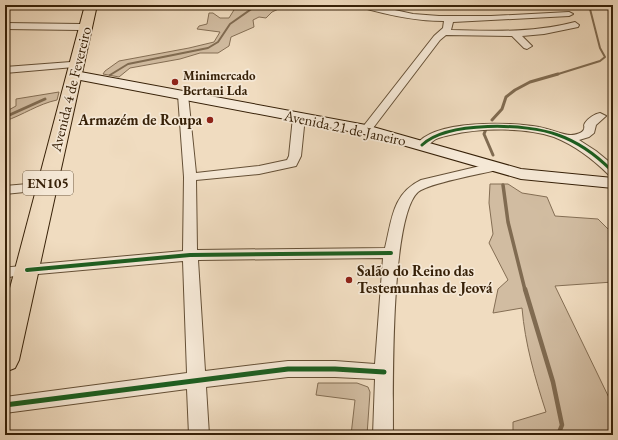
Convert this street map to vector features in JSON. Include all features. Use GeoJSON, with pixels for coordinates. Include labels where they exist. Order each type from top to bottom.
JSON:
{"type":"FeatureCollection","features":[{"type":"Feature","properties":{"kind":"main road","name":"Avenida 4 de Fevereiro"},"geometry":{"type":"LineString","coordinates":[[5,316],[39,187],[73,70],[80,27],[89,5]]}},
{"type":"Feature","properties":{"kind":"main road","name":"Avenida 4 de Fevereiro"},"geometry":{"type":"LineString","coordinates":[[5,360],[16,271],[73,70],[89,5]]}},
{"type":"Feature","properties":{"kind":"main road","name":"Avenida 21 de Janeiro"},"geometry":{"type":"LineString","coordinates":[[73,70],[92,77],[366,130],[422,145],[493,167],[546,178],[613,183]]}},
{"type":"Feature","properties":{"kind":"street"},"geometry":{"type":"LineString","coordinates":[[89,5],[118,5]]}},
{"type":"Feature","properties":{"kind":"street"},"geometry":{"type":"LineString","coordinates":[[155,5],[195,5]]}},
{"type":"Feature","properties":{"kind":"street"},"geometry":{"type":"LineString","coordinates":[[363,5],[396,9],[449,20],[569,14]]}},
{"type":"Feature","properties":{"kind":"street"},"geometry":{"type":"LineString","coordinates":[[366,130],[437,38],[445,32],[449,20]]}},
{"type":"Feature","properties":{"kind":"street"},"geometry":{"type":"LineString","coordinates":[[445,32],[514,33],[554,30],[575,25]]}},
{"type":"Feature","properties":{"kind":"street"},"geometry":{"type":"LineString","coordinates":[[5,26],[80,27]]}},
{"type":"Feature","properties":{"kind":"street"},"geometry":{"type":"LineString","coordinates":[[514,33],[527,46]]}},
{"type":"Feature","properties":{"kind":"street"},"geometry":{"type":"LineString","coordinates":[[5,70],[73,70]]}},
{"type":"Feature","properties":{"kind":"street"},"geometry":{"type":"LineString","coordinates":[[183,95],[190,177],[190,255],[199,435]]}},
{"type":"Feature","properties":{"kind":"street"},"geometry":{"type":"LineString","coordinates":[[568,140],[590,131],[590,124],[600,116]]}},
{"type":"Feature","properties":{"kind":"street"},"geometry":{"type":"LineString","coordinates":[[190,177],[259,170],[292,163],[295,156],[299,117]]}},
{"type":"Feature","properties":{"kind":"street"},"geometry":{"type":"LineString","coordinates":[[422,145],[433,136],[462,129],[527,129],[550,133],[568,140],[603,161],[613,172]]}},
{"type":"Feature","properties":{"kind":"street"},"geometry":{"type":"LineString","coordinates":[[383,435],[384,372],[391,254],[401,209],[407,196],[415,188],[493,167]]}},
{"type":"Feature","properties":{"kind":"street"},"geometry":{"type":"LineString","coordinates":[[5,190],[39,187]]}},
{"type":"Feature","properties":{"kind":"street"},"geometry":{"type":"LineString","coordinates":[[16,271],[190,255],[391,254]]}},
{"type":"Feature","properties":{"kind":"street"},"geometry":{"type":"LineString","coordinates":[[5,405],[197,380],[288,370],[335,369],[384,372]]}},
{"type":"Feature","properties":{"kind":"shaded area"},"geometry":{"type":"Polygon","coordinates":[[[237,5],[287,5],[272,12],[266,18],[259,17],[253,20],[254,27],[231,37],[229,46],[218,53],[200,53],[180,59],[130,68],[119,77],[103,74],[119,61],[214,42],[220,32],[197,29],[199,26],[207,24],[209,13],[213,13],[220,18],[229,18],[237,5]]]}},
{"type":"Feature","properties":{"kind":"shaded area"},"geometry":{"type":"Polygon","coordinates":[[[59,92],[57,100],[43,104],[5,121],[5,112],[16,106],[16,99],[59,92]]]}},
{"type":"Feature","properties":{"kind":"shaded area"},"geometry":{"type":"Polygon","coordinates":[[[490,184],[508,184],[522,193],[547,197],[555,216],[598,219],[613,234],[613,282],[555,286],[613,406],[613,435],[513,435],[513,422],[546,412],[525,335],[522,308],[493,313],[498,289],[508,280],[489,243],[493,234],[489,203],[490,184]]]}},
{"type":"Feature","properties":{"kind":"shaded area"},"geometry":{"type":"Polygon","coordinates":[[[318,383],[357,383],[368,387],[370,392],[367,435],[351,435],[355,400],[316,395],[318,383]]]}},
{"type":"Feature","properties":{"kind":"waterway"},"geometry":{"type":"LineString","coordinates":[[110,75],[128,64],[208,48],[218,42],[230,24],[257,5]]}},
{"type":"Feature","properties":{"kind":"waterway"},"geometry":{"type":"LineString","coordinates":[[555,75],[600,61],[605,57],[600,48],[590,9],[586,5]]}},
{"type":"Feature","properties":{"kind":"waterway"},"geometry":{"type":"LineString","coordinates":[[492,120],[502,109],[506,97],[515,90],[530,82],[558,74]]}},
{"type":"Feature","properties":{"kind":"waterway"},"geometry":{"type":"LineString","coordinates":[[5,117],[45,99]]}},
{"type":"Feature","properties":{"kind":"waterway"},"geometry":{"type":"LineString","coordinates":[[486,129],[484,134],[493,155]]}},
{"type":"Feature","properties":{"kind":"waterway"},"geometry":{"type":"LineString","coordinates":[[503,185],[508,222],[525,290]]}},
{"type":"Feature","properties":{"kind":"waterway"},"geometry":{"type":"LineString","coordinates":[[525,289],[553,382],[562,425],[558,435]]}},
{"type":"Feature","properties":{"kind":"cycle path"},"geometry":{"type":"LineString","coordinates":[[422,145],[432,137],[460,129],[507,127],[537,130],[549,132],[566,138],[592,153],[613,172]]}},
{"type":"Feature","properties":{"kind":"cycle path"},"geometry":{"type":"LineString","coordinates":[[27,270],[190,255],[391,253]]}},
{"type":"Feature","properties":{"kind":"cycle path"},"geometry":{"type":"LineString","coordinates":[[5,405],[288,369],[335,369],[384,372]]}},
{"type":"Feature","properties":{"kind":"place","name":"Minimercado Bertani Lda"},"geometry":{"type":"Point","coordinates":[175,82]}},
{"type":"Feature","properties":{"kind":"place","name":"Armazém de Roupa"},"geometry":{"type":"Point","coordinates":[210,120]}},
{"type":"Feature","properties":{"kind":"place","name":"Salão do Reino das Testemunhas de Jeová"},"geometry":{"type":"Point","coordinates":[349,280]}}]}
